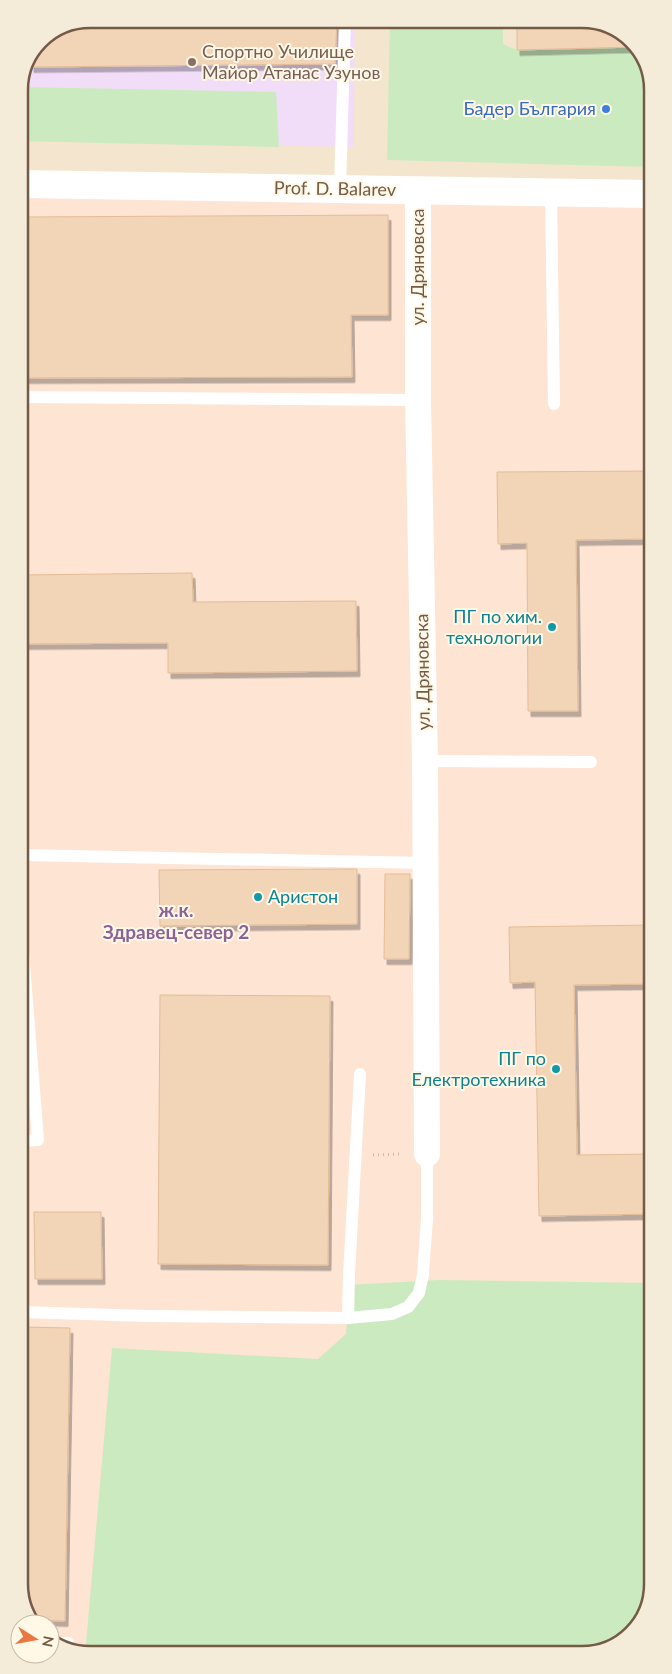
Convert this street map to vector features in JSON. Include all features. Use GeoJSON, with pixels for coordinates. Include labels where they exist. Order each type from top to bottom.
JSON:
{"type":"FeatureCollection","features":[{"type":"Feature","properties":{"kind":"street","name":"Prof. D. Balarev"},"geometry":{"type":"LineString","coordinates":[[28,184],[644,194]]}},
{"type":"Feature","properties":{"kind":"street","name":"ул. Дряновска"},"geometry":{"type":"LineString","coordinates":[[418,190],[418,400],[425,761],[427,1154]]}},
{"type":"Feature","properties":{"kind":"lane"},"geometry":{"type":"LineString","coordinates":[[340,189],[345,28]]}},
{"type":"Feature","properties":{"kind":"lane"},"geometry":{"type":"LineString","coordinates":[[550,192],[554,404]]}},
{"type":"Feature","properties":{"kind":"lane"},"geometry":{"type":"LineString","coordinates":[[28,397],[418,400]]}},
{"type":"Feature","properties":{"kind":"lane"},"geometry":{"type":"LineString","coordinates":[[425,761],[591,762]]}},
{"type":"Feature","properties":{"kind":"lane"},"geometry":{"type":"LineString","coordinates":[[28,856],[425,863]]}},
{"type":"Feature","properties":{"kind":"lane"},"geometry":{"type":"LineString","coordinates":[[28,1014],[38,1140],[28,1141]]}},
{"type":"Feature","properties":{"kind":"lane"},"geometry":{"type":"LineString","coordinates":[[348,1318],[360,1074]]}},
{"type":"Feature","properties":{"kind":"lane"},"geometry":{"type":"LineString","coordinates":[[28,1312],[148,1316],[348,1318],[392,1314],[408,1307],[419,1293],[423,1274],[427,1219],[427,1154]]}},
{"type":"Feature","properties":{"kind":"path"},"geometry":{"type":"LineString","coordinates":[[356,1155],[427,1154]]}},
{"type":"Feature","properties":{"kind":"shaded area","name":"Спортно Училище Майор Атанас Узунов"},"geometry":{"type":"Polygon","coordinates":[[[355,28],[354,147],[28,141],[28,85],[30,73],[40,52],[49,43],[66,32],[77,29],[355,28]]]}},
{"type":"Feature","properties":{"kind":"shaded area"},"geometry":{"type":"Polygon","coordinates":[[[587,28],[606,32],[620,40],[632,52],[641,69],[644,89],[644,181],[28,174],[28,85],[34,62],[40,52],[55,38],[77,29],[587,28]]]}},
{"type":"Feature","properties":{"kind":"shaded area"},"geometry":{"type":"Polygon","coordinates":[[[28,174],[644,181],[644,1585],[641,1605],[634,1619],[620,1634],[603,1643],[591,1646],[85,1646],[60,1639],[60,1614],[35,1614],[28,1593],[28,174]]]}},
{"type":"Feature","properties":{"kind":"green space"},"geometry":{"type":"Polygon","coordinates":[[[390,28],[503,28],[503,44],[517,50],[626,46],[632,52],[641,69],[644,89],[644,167],[387,160],[390,28]]]}},
{"type":"Feature","properties":{"kind":"green space"},"geometry":{"type":"Polygon","coordinates":[[[28,87],[276,92],[279,147],[28,141],[28,87]]]}},
{"type":"Feature","properties":{"kind":"green space"},"geometry":{"type":"Polygon","coordinates":[[[439,1280],[644,1283],[644,1585],[641,1605],[634,1619],[614,1638],[591,1646],[86,1646],[112,1348],[318,1359],[346,1334],[347,1285],[439,1280]]]}},
{"type":"Feature","properties":{"kind":"building"},"geometry":{"type":"Polygon","coordinates":[[[89,28],[337,28],[335,64],[32,67],[40,52],[55,38],[66,32],[89,28]]]}},
{"type":"Feature","properties":{"kind":"building"},"geometry":{"type":"Polygon","coordinates":[[[517,28],[587,28],[599,30],[614,36],[627,47],[517,50],[517,28]]]}},
{"type":"Feature","properties":{"kind":"building"},"geometry":{"type":"Polygon","coordinates":[[[388,215],[388,315],[351,315],[352,377],[28,378],[28,217],[388,215]]]}},
{"type":"Feature","properties":{"kind":"building","name":"ПГ по хим. технологии"},"geometry":{"type":"Polygon","coordinates":[[[644,471],[644,539],[576,540],[578,711],[528,711],[527,543],[498,544],[497,472],[644,471]]]}},
{"type":"Feature","properties":{"kind":"building"},"geometry":{"type":"Polygon","coordinates":[[[192,573],[193,602],[356,601],[357,671],[168,673],[168,643],[28,644],[28,575],[192,573]]]}},
{"type":"Feature","properties":{"kind":"building","name":"Аристон"},"geometry":{"type":"Polygon","coordinates":[[[357,869],[357,924],[160,926],[159,870],[357,869]]]}},
{"type":"Feature","properties":{"kind":"building"},"geometry":{"type":"Polygon","coordinates":[[[385,874],[410,874],[409,959],[384,959],[385,874]]]}},
{"type":"Feature","properties":{"kind":"building","name":"ПГ по Електротехника"},"geometry":{"type":"Polygon","coordinates":[[[644,925],[644,984],[574,985],[577,1155],[644,1154],[644,1214],[539,1216],[535,982],[510,983],[509,927],[644,925]]]}},
{"type":"Feature","properties":{"kind":"building"},"geometry":{"type":"Polygon","coordinates":[[[160,995],[330,996],[328,1265],[158,1264],[160,995]]]}},
{"type":"Feature","properties":{"kind":"building"},"geometry":{"type":"Polygon","coordinates":[[[34,1212],[101,1212],[102,1279],[35,1279],[34,1212]]]}},
{"type":"Feature","properties":{"kind":"building"},"geometry":{"type":"Polygon","coordinates":[[[28,1327],[70,1328],[65,1621],[60,1621],[60,1614],[35,1614],[28,1593],[28,1327]]]}},
{"type":"Feature","properties":{"kind":"place","name":"Спортно Училище Майор Атанас Узунов"},"geometry":{"type":"Point","coordinates":[192,62]}},
{"type":"Feature","properties":{"kind":"place","name":"Бадер България"},"geometry":{"type":"Point","coordinates":[606,109]}},
{"type":"Feature","properties":{"kind":"place","name":"ПГ по хим. технологии"},"geometry":{"type":"Point","coordinates":[552,627]}},
{"type":"Feature","properties":{"kind":"place","name":"Аристон"},"geometry":{"type":"Point","coordinates":[258,897]}},
{"type":"Feature","properties":{"kind":"place","name":"ПГ по Електротехника"},"geometry":{"type":"Point","coordinates":[556,1069]}},
{"type":"Feature","properties":{"kind":"district","name":"ж.к. Здравец-север 2"},"geometry":{"type":"Point","coordinates":[176,921]}}]}
